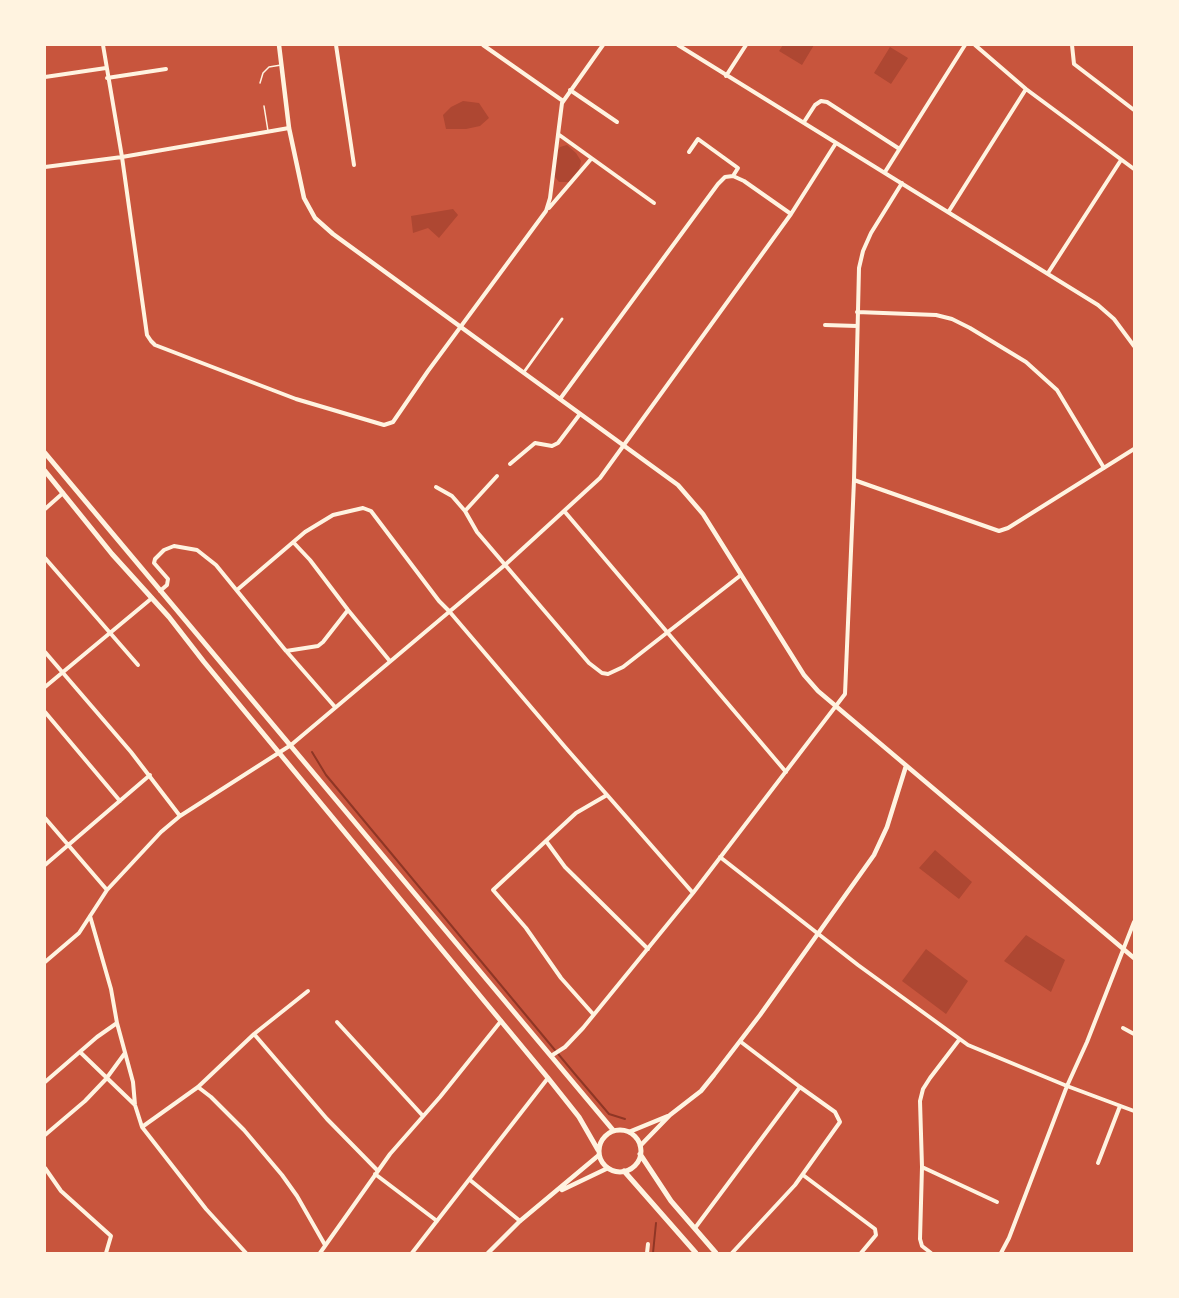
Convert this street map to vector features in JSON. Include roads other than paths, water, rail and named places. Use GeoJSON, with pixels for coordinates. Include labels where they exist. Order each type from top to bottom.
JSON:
{"type":"FeatureCollection","features":[{"type":"Feature","properties":{"kind":"main road"},"geometry":{"type":"LineString","coordinates":[[45,453],[593,1109],[613,1130],[629,1132],[636,1138],[640,1146],[640,1154],[633,1167],[624,1171],[613,1171],[608,1168],[579,1117],[548,1078],[45,471]]}},
{"type":"Feature","properties":{"kind":"main road"},"geometry":{"type":"LineString","coordinates":[[599,1153],[601,1140],[613,1130]]}},
{"type":"Feature","properties":{"kind":"main road"},"geometry":{"type":"LineString","coordinates":[[640,1154],[656,1180],[716,1253]]}},
{"type":"Feature","properties":{"kind":"main road"},"geometry":{"type":"LineString","coordinates":[[624,1171],[696,1253]]}},
{"type":"Feature","properties":{"kind":"street"},"geometry":{"type":"LineString","coordinates":[[103,45],[122,157],[147,335],[155,345],[296,399],[384,425],[393,422],[546,211],[591,159]]}},
{"type":"Feature","properties":{"kind":"street"},"geometry":{"type":"LineString","coordinates":[[279,45],[289,128],[304,198],[315,218],[333,234],[678,485],[692,499],[804,675],[836,706],[1134,958]]}},
{"type":"Feature","properties":{"kind":"street"},"geometry":{"type":"LineString","coordinates":[[336,45],[354,165]]}},
{"type":"Feature","properties":{"kind":"street"},"geometry":{"type":"LineString","coordinates":[[483,45],[562,101]]}},
{"type":"Feature","properties":{"kind":"street"},"geometry":{"type":"LineString","coordinates":[[546,211],[550,198],[562,101],[603,45]]}},
{"type":"Feature","properties":{"kind":"street"},"geometry":{"type":"LineString","coordinates":[[678,45],[1098,305],[1114,319],[1134,346]]}},
{"type":"Feature","properties":{"kind":"street"},"geometry":{"type":"LineString","coordinates":[[726,76],[747,45]]}},
{"type":"Feature","properties":{"kind":"street"},"geometry":{"type":"LineString","coordinates":[[885,172],[965,45]]}},
{"type":"Feature","properties":{"kind":"street"},"geometry":{"type":"LineString","coordinates":[[975,45],[1026,89],[1134,169]]}},
{"type":"Feature","properties":{"kind":"street"},"geometry":{"type":"LineString","coordinates":[[1072,45],[1074,64],[1134,110]]}},
{"type":"Feature","properties":{"kind":"street"},"geometry":{"type":"LineString","coordinates":[[45,77],[106,68]]}},
{"type":"Feature","properties":{"kind":"street"},"geometry":{"type":"LineString","coordinates":[[107,78],[166,69]]}},
{"type":"Feature","properties":{"kind":"street"},"geometry":{"type":"LineString","coordinates":[[949,211],[1026,89]]}},
{"type":"Feature","properties":{"kind":"street"},"geometry":{"type":"LineString","coordinates":[[570,90],[617,122]]}},
{"type":"Feature","properties":{"kind":"street"},"geometry":{"type":"LineString","coordinates":[[804,122],[815,105],[821,101],[827,102],[898,148]]}},
{"type":"Feature","properties":{"kind":"street"},"geometry":{"type":"LineString","coordinates":[[45,167],[122,157],[289,128]]}},
{"type":"Feature","properties":{"kind":"street"},"geometry":{"type":"LineString","coordinates":[[558,134],[654,203]]}},
{"type":"Feature","properties":{"kind":"street"},"geometry":{"type":"LineString","coordinates":[[689,152],[698,139],[738,168],[733,176]]}},
{"type":"Feature","properties":{"kind":"street"},"geometry":{"type":"LineString","coordinates":[[45,962],[79,933],[107,890],[145,847],[180,816],[291,745],[389,660],[506,564],[600,478],[791,213],[836,143]]}},
{"type":"Feature","properties":{"kind":"street"},"geometry":{"type":"LineString","coordinates":[[1048,273],[1121,160]]}},
{"type":"Feature","properties":{"kind":"street"},"geometry":{"type":"LineString","coordinates":[[560,399],[725,177],[733,176],[744,181],[791,213]]}},
{"type":"Feature","properties":{"kind":"street"},"geometry":{"type":"LineString","coordinates":[[551,1056],[574,1039],[648,949],[843,699],[846,689],[854,480],[859,268],[871,233],[902,183]]}},
{"type":"Feature","properties":{"kind":"street"},"geometry":{"type":"LineString","coordinates":[[857,312],[936,315],[952,319],[1026,362],[1057,390],[1104,468]]}},
{"type":"Feature","properties":{"kind":"street"},"geometry":{"type":"LineString","coordinates":[[524,372],[562,319]]}},
{"type":"Feature","properties":{"kind":"street"},"geometry":{"type":"LineString","coordinates":[[825,325],[857,326]]}},
{"type":"Feature","properties":{"kind":"street"},"geometry":{"type":"LineString","coordinates":[[510,464],[535,443],[552,446],[558,443],[580,414]]}},
{"type":"Feature","properties":{"kind":"street"},"geometry":{"type":"LineString","coordinates":[[854,480],[999,531],[1008,528],[1134,449]]}},
{"type":"Feature","properties":{"kind":"street"},"geometry":{"type":"LineString","coordinates":[[465,511],[497,476]]}},
{"type":"Feature","properties":{"kind":"street"},"geometry":{"type":"LineString","coordinates":[[436,487],[452,496],[465,511],[477,532],[589,663],[602,673],[608,674],[623,667],[741,575]]}},
{"type":"Feature","properties":{"kind":"street"},"geometry":{"type":"LineString","coordinates":[[45,509],[63,493]]}},
{"type":"Feature","properties":{"kind":"street"},"geometry":{"type":"LineString","coordinates":[[237,590],[304,532],[336,513],[368,509],[438,602],[449,611],[693,893]]}},
{"type":"Feature","properties":{"kind":"street"},"geometry":{"type":"LineString","coordinates":[[565,512],[786,772]]}},
{"type":"Feature","properties":{"kind":"street"},"geometry":{"type":"LineString","coordinates":[[294,543],[389,660]]}},
{"type":"Feature","properties":{"kind":"street"},"geometry":{"type":"LineString","coordinates":[[160,591],[167,585],[168,579],[154,563],[155,559],[164,550],[174,546],[197,550],[213,562],[335,707]]}},
{"type":"Feature","properties":{"kind":"street"},"geometry":{"type":"LineString","coordinates":[[45,558],[138,665]]}},
{"type":"Feature","properties":{"kind":"street"},"geometry":{"type":"LineString","coordinates":[[45,687],[152,598]]}},
{"type":"Feature","properties":{"kind":"street"},"geometry":{"type":"LineString","coordinates":[[286,651],[318,646],[348,610]]}},
{"type":"Feature","properties":{"kind":"street"},"geometry":{"type":"LineString","coordinates":[[45,652],[150,775],[180,816]]}},
{"type":"Feature","properties":{"kind":"street"},"geometry":{"type":"LineString","coordinates":[[45,712],[120,801]]}},
{"type":"Feature","properties":{"kind":"street"},"geometry":{"type":"LineString","coordinates":[[640,1146],[670,1115],[700,1091],[741,1042],[874,855],[882,840],[906,766]]}},
{"type":"Feature","properties":{"kind":"street"},"geometry":{"type":"LineString","coordinates":[[45,865],[150,775]]}},
{"type":"Feature","properties":{"kind":"street"},"geometry":{"type":"LineString","coordinates":[[593,1014],[561,978],[532,937],[493,890],[576,813],[607,795]]}},
{"type":"Feature","properties":{"kind":"street"},"geometry":{"type":"LineString","coordinates":[[45,818],[107,890]]}},
{"type":"Feature","properties":{"kind":"street"},"geometry":{"type":"LineString","coordinates":[[546,841],[564,867],[648,949]]}},
{"type":"Feature","properties":{"kind":"street"},"geometry":{"type":"LineString","coordinates":[[720,857],[968,1046],[1134,1111]]}},
{"type":"Feature","properties":{"kind":"street"},"geometry":{"type":"LineString","coordinates":[[90,916],[111,989],[117,1023],[133,1082],[135,1105],[142,1127],[206,1209],[246,1253]]}},
{"type":"Feature","properties":{"kind":"street"},"geometry":{"type":"LineString","coordinates":[[1001,1253],[1009,1238],[1067,1086],[1087,1042],[1134,922]]}},
{"type":"Feature","properties":{"kind":"street"},"geometry":{"type":"LineString","coordinates":[[142,1127],[198,1087],[254,1034],[308,991]]}},
{"type":"Feature","properties":{"kind":"street"},"geometry":{"type":"LineString","coordinates":[[320,1253],[376,1172],[445,1092],[501,1021]]}},
{"type":"Feature","properties":{"kind":"street"},"geometry":{"type":"LineString","coordinates":[[337,1022],[423,1116]]}},
{"type":"Feature","properties":{"kind":"street"},"geometry":{"type":"LineString","coordinates":[[45,1082],[117,1023]]}},
{"type":"Feature","properties":{"kind":"street"},"geometry":{"type":"LineString","coordinates":[[1123,1028],[1134,1034]]}},
{"type":"Feature","properties":{"kind":"street"},"geometry":{"type":"LineString","coordinates":[[254,1034],[376,1172],[436,1221]]}},
{"type":"Feature","properties":{"kind":"street"},"geometry":{"type":"LineString","coordinates":[[931,1253],[921,1246],[920,1242],[921,1094],[930,1078],[959,1040]]}},
{"type":"Feature","properties":{"kind":"street"},"geometry":{"type":"LineString","coordinates":[[732,1253],[803,1175],[840,1122],[835,1112],[741,1042]]}},
{"type":"Feature","properties":{"kind":"street"},"geometry":{"type":"LineString","coordinates":[[80,1052],[135,1105]]}},
{"type":"Feature","properties":{"kind":"street"},"geometry":{"type":"LineString","coordinates":[[45,1135],[85,1101],[106,1079],[125,1052]]}},
{"type":"Feature","properties":{"kind":"street"},"geometry":{"type":"LineString","coordinates":[[412,1253],[548,1078]]}},
{"type":"Feature","properties":{"kind":"street"},"geometry":{"type":"LineString","coordinates":[[198,1087],[244,1130],[282,1175],[325,1245]]}},
{"type":"Feature","properties":{"kind":"street"},"geometry":{"type":"LineString","coordinates":[[694,1229],[800,1087]]}},
{"type":"Feature","properties":{"kind":"street"},"geometry":{"type":"LineString","coordinates":[[1098,1163],[1120,1106]]}},
{"type":"Feature","properties":{"kind":"street"},"geometry":{"type":"LineString","coordinates":[[629,1132],[670,1115]]}},
{"type":"Feature","properties":{"kind":"street"},"geometry":{"type":"LineString","coordinates":[[488,1253],[520,1221],[599,1153]]}},
{"type":"Feature","properties":{"kind":"street"},"geometry":{"type":"LineString","coordinates":[[922,1167],[997,1202]]}},
{"type":"Feature","properties":{"kind":"street"},"geometry":{"type":"LineString","coordinates":[[45,1168],[61,1191],[111,1236],[106,1253]]}},
{"type":"Feature","properties":{"kind":"street"},"geometry":{"type":"LineString","coordinates":[[552,1195],[608,1168]]}},
{"type":"Feature","properties":{"kind":"street"},"geometry":{"type":"LineString","coordinates":[[803,1175],[875,1229],[876,1235],[861,1253]]}},
{"type":"Feature","properties":{"kind":"street"},"geometry":{"type":"LineString","coordinates":[[470,1180],[520,1221]]}},
{"type":"Feature","properties":{"kind":"street"},"geometry":{"type":"LineString","coordinates":[[647,1253],[648,1244]]}},
{"type":"Feature","properties":{"kind":"lane"},"geometry":{"type":"LineString","coordinates":[[260,83],[263,73],[269,67],[282,65]]}},
{"type":"Feature","properties":{"kind":"lane"},"geometry":{"type":"LineString","coordinates":[[264,106],[268,132]]}},
{"type":"Feature","properties":{"kind":"waterway"},"geometry":{"type":"LineString","coordinates":[[312,752],[326,775],[574,1073],[609,1114],[625,1119]]}},
{"type":"Feature","properties":{"kind":"waterway"},"geometry":{"type":"LineString","coordinates":[[653,1253],[656,1223]]}}]}
